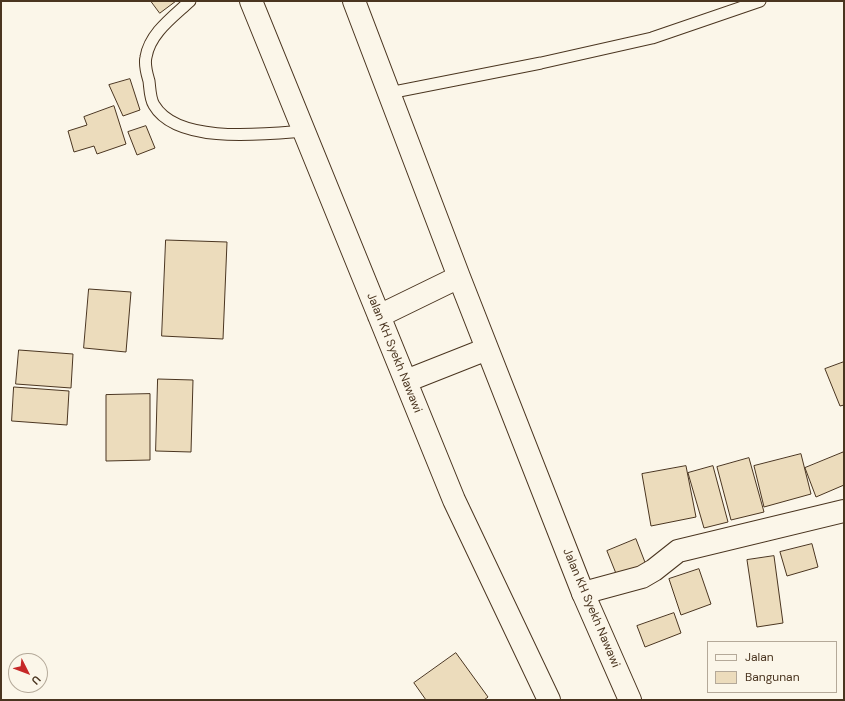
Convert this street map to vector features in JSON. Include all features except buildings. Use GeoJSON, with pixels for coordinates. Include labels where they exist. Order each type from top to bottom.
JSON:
{"type":"FeatureCollection","features":[{"type":"Feature","properties":{"kind":"main road","name":"Jalan KH Syekh Nawawi"},"geometry":{"type":"LineString","coordinates":[[251,1],[454,500],[549,700]]}},
{"type":"Feature","properties":{"kind":"main road","name":"Jalan KH Syekh Nawawi"},"geometry":{"type":"LineString","coordinates":[[354,1],[583,593],[630,700]]}},
{"type":"Feature","properties":{"kind":"main road"},"geometry":{"type":"LineString","coordinates":[[379,316],[460,277]]}},
{"type":"Feature","properties":{"kind":"main road"},"geometry":{"type":"LineString","coordinates":[[406,381],[488,349]]}},
{"type":"Feature","properties":{"kind":"main road"},"geometry":{"type":"LineString","coordinates":[[583,593],[642,577],[654,570],[678,551],[844,511]]}},
{"type":"Feature","properties":{"kind":"lane"},"geometry":{"type":"LineString","coordinates":[[190,1],[158,30],[150,44],[145,58],[154,105],[162,115],[174,123],[188,129],[219,134],[250,135],[304,131]]}},
{"type":"Feature","properties":{"kind":"lane"},"geometry":{"type":"LineString","coordinates":[[389,93],[541,64],[652,38],[760,1]]}}]}
